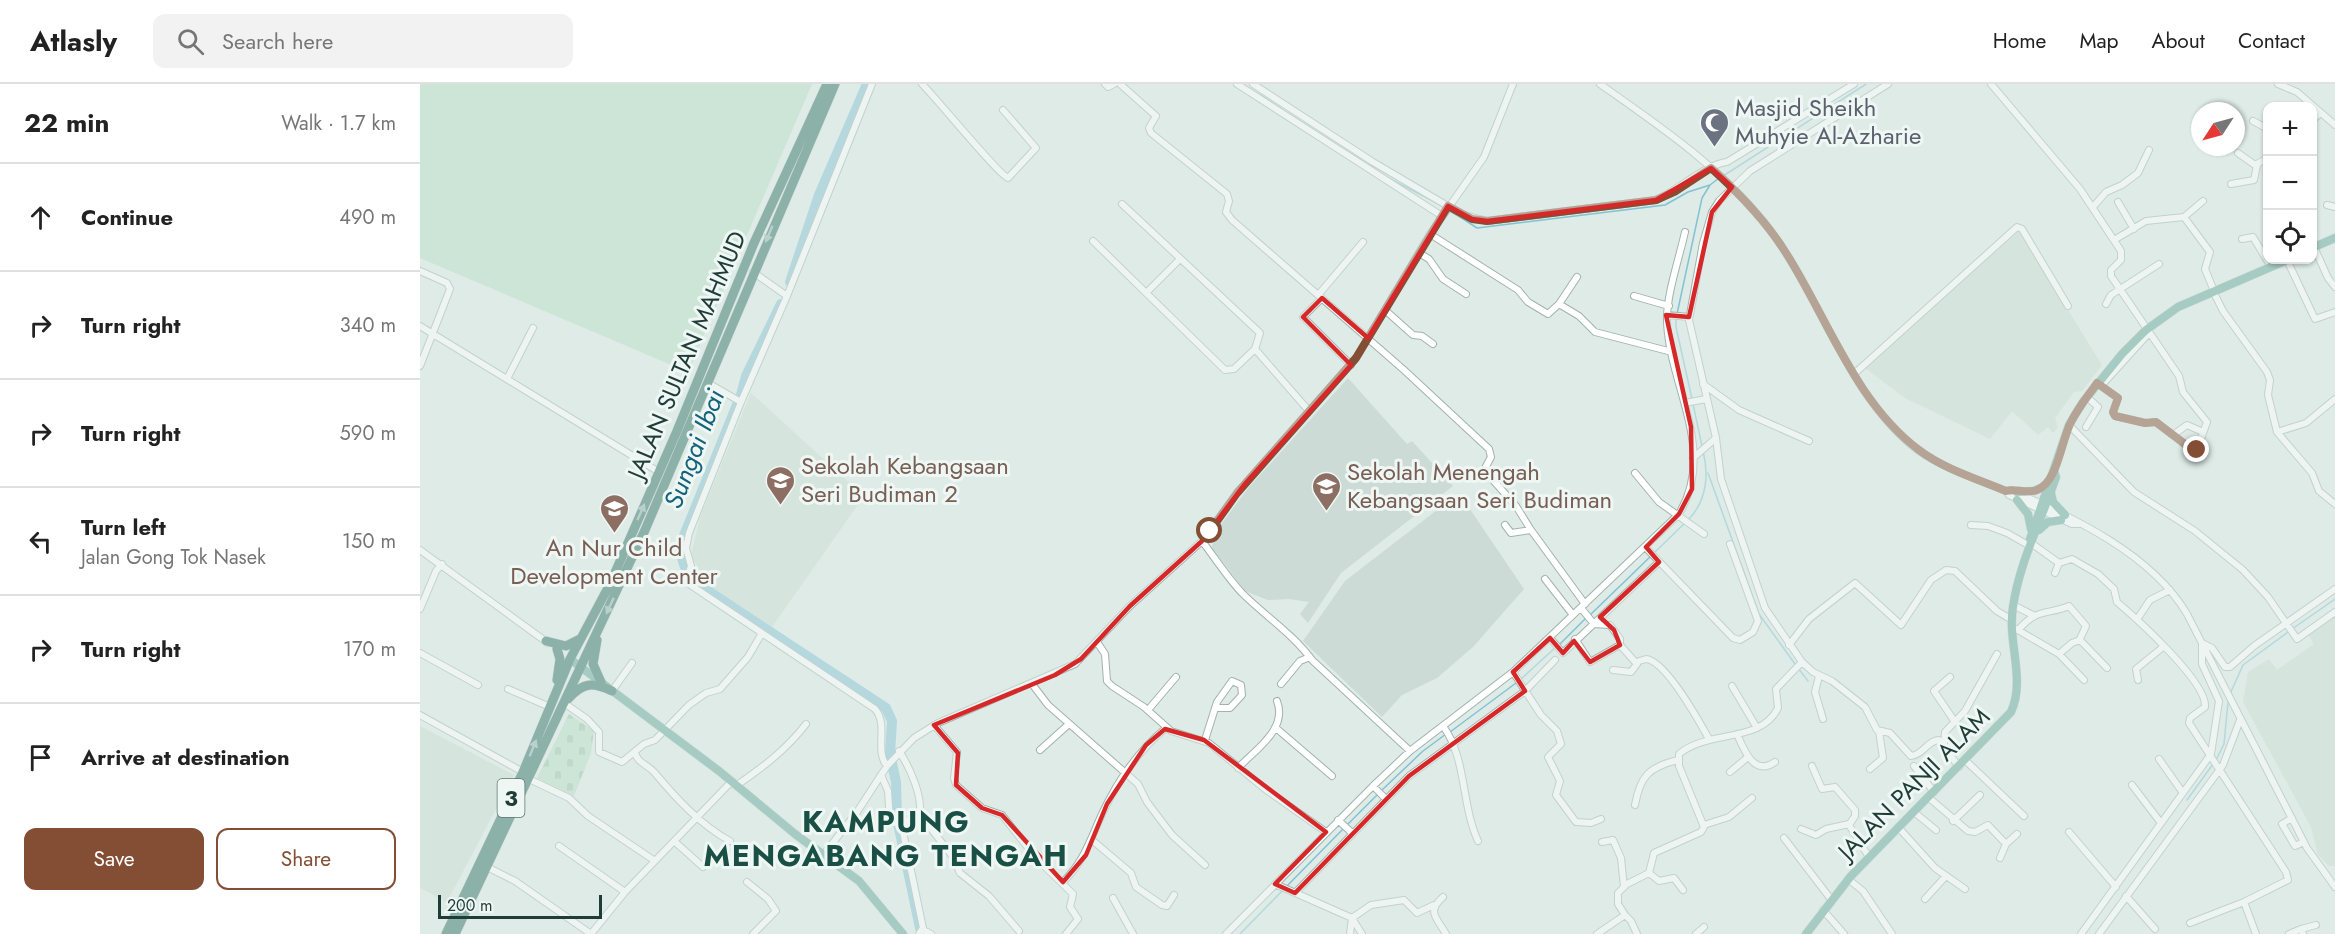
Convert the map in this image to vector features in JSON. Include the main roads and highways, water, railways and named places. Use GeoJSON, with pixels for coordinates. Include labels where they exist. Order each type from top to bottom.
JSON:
{"type":"FeatureCollection","features":[{"type":"Feature","properties":{"kind":"highway","name":"JALAN SULTAN MAHMUD"},"geometry":{"type":"LineString","coordinates":[[446,934],[564,704],[599,629],[708,383],[721,337],[754,243],[827,84]]}},
{"type":"Feature","properties":{"kind":"highway","name":"JALAN SULTAN MAHMUD"},"geometry":{"type":"LineString","coordinates":[[455,934],[487,867],[526,775],[570,659],[610,584],[658,472],[753,272],[835,84]]}},
{"type":"Feature","properties":{"kind":"highway"},"geometry":{"type":"LineString","coordinates":[[599,629],[592,664],[601,682]]}},
{"type":"Feature","properties":{"kind":"highway"},"geometry":{"type":"LineString","coordinates":[[546,641],[569,646],[581,638]]}},
{"type":"Feature","properties":{"kind":"highway"},"geometry":{"type":"LineString","coordinates":[[555,694],[560,659],[557,649]]}},
{"type":"Feature","properties":{"kind":"highway"},"geometry":{"type":"LineString","coordinates":[[564,704],[581,686],[589,684],[612,691]]}},
{"type":"Feature","properties":{"kind":"main road"},"geometry":{"type":"LineString","coordinates":[[2317,246],[2335,238]]}},
{"type":"Feature","properties":{"kind":"main road","name":"JALAN PANJI ALAM"},"geometry":{"type":"LineString","coordinates":[[1806,934],[1830,898],[2003,722],[2013,706],[2016,684],[2016,629],[2012,620],[2013,605],[2034,531],[2055,477],[2054,471],[2069,425],[2087,397],[2148,332],[2178,307],[2278,264]]}},
{"type":"Feature","properties":{"kind":"main road"},"geometry":{"type":"LineString","coordinates":[[2049,488],[2053,502],[2063,518],[2048,522],[2034,531],[2017,496],[2049,488]]}},
{"type":"Feature","properties":{"kind":"main road"},"geometry":{"type":"LineString","coordinates":[[570,659],[734,783],[795,834],[870,891],[903,934]]}},
{"type":"Feature","properties":{"kind":"waterway","name":"Sungai Ibai"},"geometry":{"type":"LineString","coordinates":[[790,282],[819,195],[867,84]]}},
{"type":"Feature","properties":{"kind":"waterway"},"geometry":{"type":"LineString","coordinates":[[1723,176],[1866,84]]}},
{"type":"Feature","properties":{"kind":"waterway"},"geometry":{"type":"LineString","coordinates":[[1261,95],[1283,110]]}},
{"type":"Feature","properties":{"kind":"waterway"},"geometry":{"type":"LineString","coordinates":[[1677,314],[1702,198],[1710,185],[1719,178]]}},
{"type":"Feature","properties":{"kind":"waterway"},"geometry":{"type":"LineString","coordinates":[[1390,179],[1439,204]]}},
{"type":"Feature","properties":{"kind":"waterway"},"geometry":{"type":"LineString","coordinates":[[1454,213],[1477,228],[1665,205],[1688,192],[1710,185]]}},
{"type":"Feature","properties":{"kind":"waterway","name":"Sungai Ibai"},"geometry":{"type":"LineString","coordinates":[[781,304],[746,376],[741,395],[681,543],[682,559],[686,570],[696,583],[886,708],[892,721],[890,754],[896,782],[897,819]]}},
{"type":"Feature","properties":{"kind":"waterway"},"geometry":{"type":"LineString","coordinates":[[1676,319],[1692,399]]}},
{"type":"Feature","properties":{"kind":"waterway"},"geometry":{"type":"LineString","coordinates":[[1693,404],[1702,446]]}},
{"type":"Feature","properties":{"kind":"waterway"},"geometry":{"type":"LineString","coordinates":[[1689,519],[1700,504],[1705,486],[1706,469],[1703,451]]}},
{"type":"Feature","properties":{"kind":"waterway"},"geometry":{"type":"LineString","coordinates":[[1708,473],[1759,614],[1795,664]]}},
{"type":"Feature","properties":{"kind":"waterway"},"geometry":{"type":"LineString","coordinates":[[1655,552],[1686,522]]}},
{"type":"Feature","properties":{"kind":"waterway"},"geometry":{"type":"LineString","coordinates":[[1590,615],[1651,556]]}},
{"type":"Feature","properties":{"kind":"waterway"},"geometry":{"type":"LineString","coordinates":[[2292,629],[2335,599]]}},
{"type":"Feature","properties":{"kind":"waterway"},"geometry":{"type":"LineString","coordinates":[[1560,644],[1586,618]]}},
{"type":"Feature","properties":{"kind":"waterway"},"geometry":{"type":"LineString","coordinates":[[2230,694],[2243,665],[2288,632]]}},
{"type":"Feature","properties":{"kind":"waterway"},"geometry":{"type":"LineString","coordinates":[[1520,680],[1556,647]]}},
{"type":"Feature","properties":{"kind":"waterway"},"geometry":{"type":"LineString","coordinates":[[1798,668],[1808,681]]}},
{"type":"Feature","properties":{"kind":"waterway"},"geometry":{"type":"LineString","coordinates":[[1450,732],[1516,683]]}},
{"type":"Feature","properties":{"kind":"waterway"},"geometry":{"type":"LineString","coordinates":[[2216,760],[2224,744],[2228,702]]}},
{"type":"Feature","properties":{"kind":"waterway"},"geometry":{"type":"LineString","coordinates":[[1382,790],[1423,751],[1446,734]]}},
{"type":"Feature","properties":{"kind":"waterway"},"geometry":{"type":"LineString","coordinates":[[2187,800],[2213,764]]}},
{"type":"Feature","properties":{"kind":"waterway"},"geometry":{"type":"LineString","coordinates":[[1348,824],[1378,794]]}},
{"type":"Feature","properties":{"kind":"waterway","name":"Sungai Ibai"},"geometry":{"type":"LineString","coordinates":[[899,828],[920,928]]}},
{"type":"Feature","properties":{"kind":"waterway"},"geometry":{"type":"LineString","coordinates":[[1287,886],[1344,828]]}},
{"type":"Feature","properties":{"kind":"waterway"},"geometry":{"type":"LineString","coordinates":[[1240,934],[1283,890]]}},
{"type":"Feature","properties":{"kind":"place","name":"Masjid Sheikh Muhyie Al-Azharie"},"geometry":{"type":"Point","coordinates":[1714,148]}},
{"type":"Feature","properties":{"kind":"place","name":"Sekolah Kebangsaan Seri Budiman 2"},"geometry":{"type":"Point","coordinates":[780,506]}},
{"type":"Feature","properties":{"kind":"place","name":"Sekolah Menengah Kebangsaan Seri Budiman"},"geometry":{"type":"Point","coordinates":[1326,512]}},
{"type":"Feature","properties":{"kind":"place","name":"An Nur Child Development Center"},"geometry":{"type":"Point","coordinates":[614,534]}},
{"type":"Feature","properties":{"kind":"district","name":"KAMPUNG MENGABANG TENGAH"},"geometry":{"type":"Point","coordinates":[886,839]}}]}
